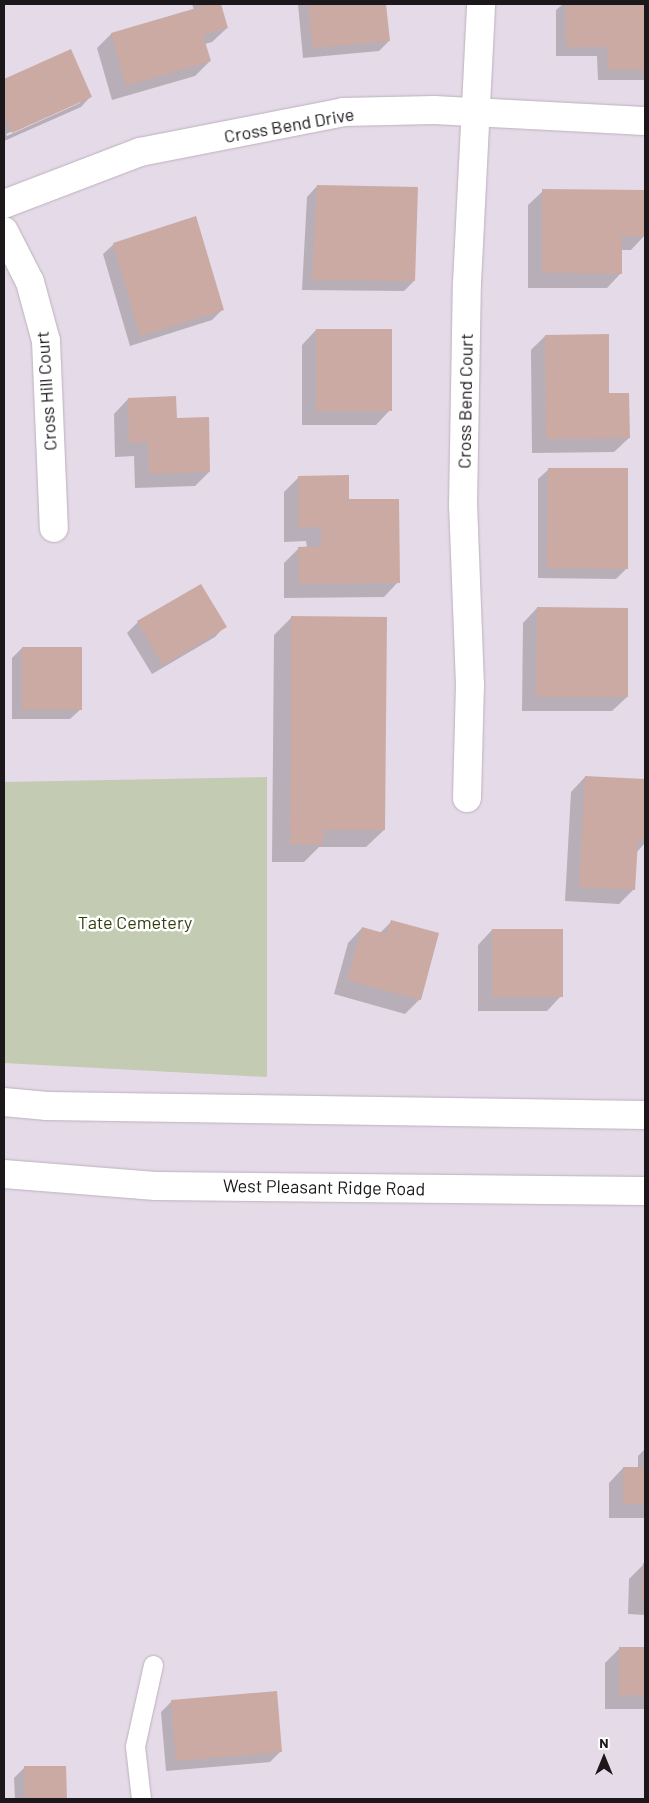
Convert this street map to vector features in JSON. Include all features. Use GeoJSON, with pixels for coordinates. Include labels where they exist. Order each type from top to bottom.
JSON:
{"type":"FeatureCollection","features":[{"type":"Feature","properties":{"kind":"street","name":"Cross Bend Court"},"geometry":{"type":"LineString","coordinates":[[466,798],[470,685],[463,506],[466,283],[481,4]]}},
{"type":"Feature","properties":{"kind":"street","name":"Cross Bend Drive"},"geometry":{"type":"LineString","coordinates":[[4,204],[140,152],[334,114],[434,110],[474,114],[645,121]]}},
{"type":"Feature","properties":{"kind":"street","name":"Cross Hill Court"},"geometry":{"type":"LineString","coordinates":[[4,231],[30,282],[46,341],[54,528]]}},
{"type":"Feature","properties":{"kind":"street"},"geometry":{"type":"LineString","coordinates":[[4,1102],[47,1106],[645,1115]]}},
{"type":"Feature","properties":{"kind":"street","name":"West Pleasant Ridge Road"},"geometry":{"type":"LineString","coordinates":[[4,1174],[156,1186],[645,1191]]}},
{"type":"Feature","properties":{"kind":"lane"},"geometry":{"type":"LineString","coordinates":[[141,1799],[135,1746],[152,1665]]}},
{"type":"Feature","properties":{"kind":"green space","name":"Tate Cemetery"},"geometry":{"type":"Polygon","coordinates":[[[267,777],[267,1077],[4,1063],[4,782],[267,777]]]}},
{"type":"Feature","properties":{"kind":"building"},"geometry":{"type":"Polygon","coordinates":[[[210,4],[221,4],[228,28],[203,35],[211,61],[126,86],[111,33],[210,4]]]}},
{"type":"Feature","properties":{"kind":"building"},"geometry":{"type":"Polygon","coordinates":[[[308,4],[386,4],[390,41],[313,48],[308,4]]]}},
{"type":"Feature","properties":{"kind":"building"},"geometry":{"type":"Polygon","coordinates":[[[566,4],[645,4],[645,70],[608,70],[607,47],[566,47],[566,4]]]}},
{"type":"Feature","properties":{"kind":"building"},"geometry":{"type":"Polygon","coordinates":[[[71,49],[92,97],[12,133],[4,115],[4,79],[71,49]]]}},
{"type":"Feature","properties":{"kind":"building"},"geometry":{"type":"Polygon","coordinates":[[[317,185],[418,187],[415,281],[312,280],[317,185]]]}},
{"type":"Feature","properties":{"kind":"building"},"geometry":{"type":"Polygon","coordinates":[[[542,189],[645,190],[645,236],[622,236],[622,274],[542,273],[542,189]]]}},
{"type":"Feature","properties":{"kind":"building"},"geometry":{"type":"Polygon","coordinates":[[[196,216],[224,310],[140,336],[113,243],[196,216]]]}},
{"type":"Feature","properties":{"kind":"building"},"geometry":{"type":"Polygon","coordinates":[[[316,329],[392,329],[392,411],[316,411],[316,329]]]}},
{"type":"Feature","properties":{"kind":"building"},"geometry":{"type":"Polygon","coordinates":[[[609,334],[609,393],[629,393],[630,438],[546,439],[545,335],[609,334]]]}},
{"type":"Feature","properties":{"kind":"building"},"geometry":{"type":"Polygon","coordinates":[[[176,396],[177,418],[209,417],[210,472],[149,474],[148,442],[129,443],[128,398],[176,396]]]}},
{"type":"Feature","properties":{"kind":"building"},"geometry":{"type":"Polygon","coordinates":[[[548,468],[628,468],[628,569],[547,568],[548,468]]]}},
{"type":"Feature","properties":{"kind":"building"},"geometry":{"type":"Polygon","coordinates":[[[349,475],[349,499],[399,499],[400,583],[299,584],[298,547],[321,546],[321,527],[298,528],[298,476],[349,475]]]}},
{"type":"Feature","properties":{"kind":"building"},"geometry":{"type":"Polygon","coordinates":[[[201,584],[227,627],[163,665],[137,621],[201,584]]]}},
{"type":"Feature","properties":{"kind":"building"},"geometry":{"type":"Polygon","coordinates":[[[537,607],[628,608],[628,697],[536,697],[537,607]]]}},
{"type":"Feature","properties":{"kind":"building"},"geometry":{"type":"Polygon","coordinates":[[[291,616],[387,617],[385,830],[323,830],[323,845],[290,844],[291,616]]]}},
{"type":"Feature","properties":{"kind":"building"},"geometry":{"type":"Polygon","coordinates":[[[22,647],[82,647],[82,710],[22,710],[22,647]]]}},
{"type":"Feature","properties":{"kind":"building"},"geometry":{"type":"Polygon","coordinates":[[[585,776],[645,779],[645,841],[638,841],[635,890],[579,887],[585,776]]]}},
{"type":"Feature","properties":{"kind":"building"},"geometry":{"type":"Polygon","coordinates":[[[391,920],[439,933],[421,1000],[347,980],[362,927],[387,934],[391,920]]]}},
{"type":"Feature","properties":{"kind":"building"},"geometry":{"type":"Polygon","coordinates":[[[492,929],[563,929],[563,997],[492,997],[492,929]]]}},
{"type":"Feature","properties":{"kind":"building"},"geometry":{"type":"Polygon","coordinates":[[[623,1467],[645,1467],[645,1504],[623,1504],[623,1467]]]}},
{"type":"Feature","properties":{"kind":"building"},"geometry":{"type":"Polygon","coordinates":[[[643,1563],[645,1563],[645,1600],[642,1600],[643,1563]]]}},
{"type":"Feature","properties":{"kind":"building"},"geometry":{"type":"Polygon","coordinates":[[[619,1647],[645,1647],[645,1695],[619,1695],[619,1647]]]}},
{"type":"Feature","properties":{"kind":"building"},"geometry":{"type":"Polygon","coordinates":[[[277,1691],[282,1752],[176,1761],[171,1700],[277,1691]]]}},
{"type":"Feature","properties":{"kind":"building"},"geometry":{"type":"Polygon","coordinates":[[[24,1766],[66,1766],[67,1799],[25,1799],[24,1766]]]}}]}
